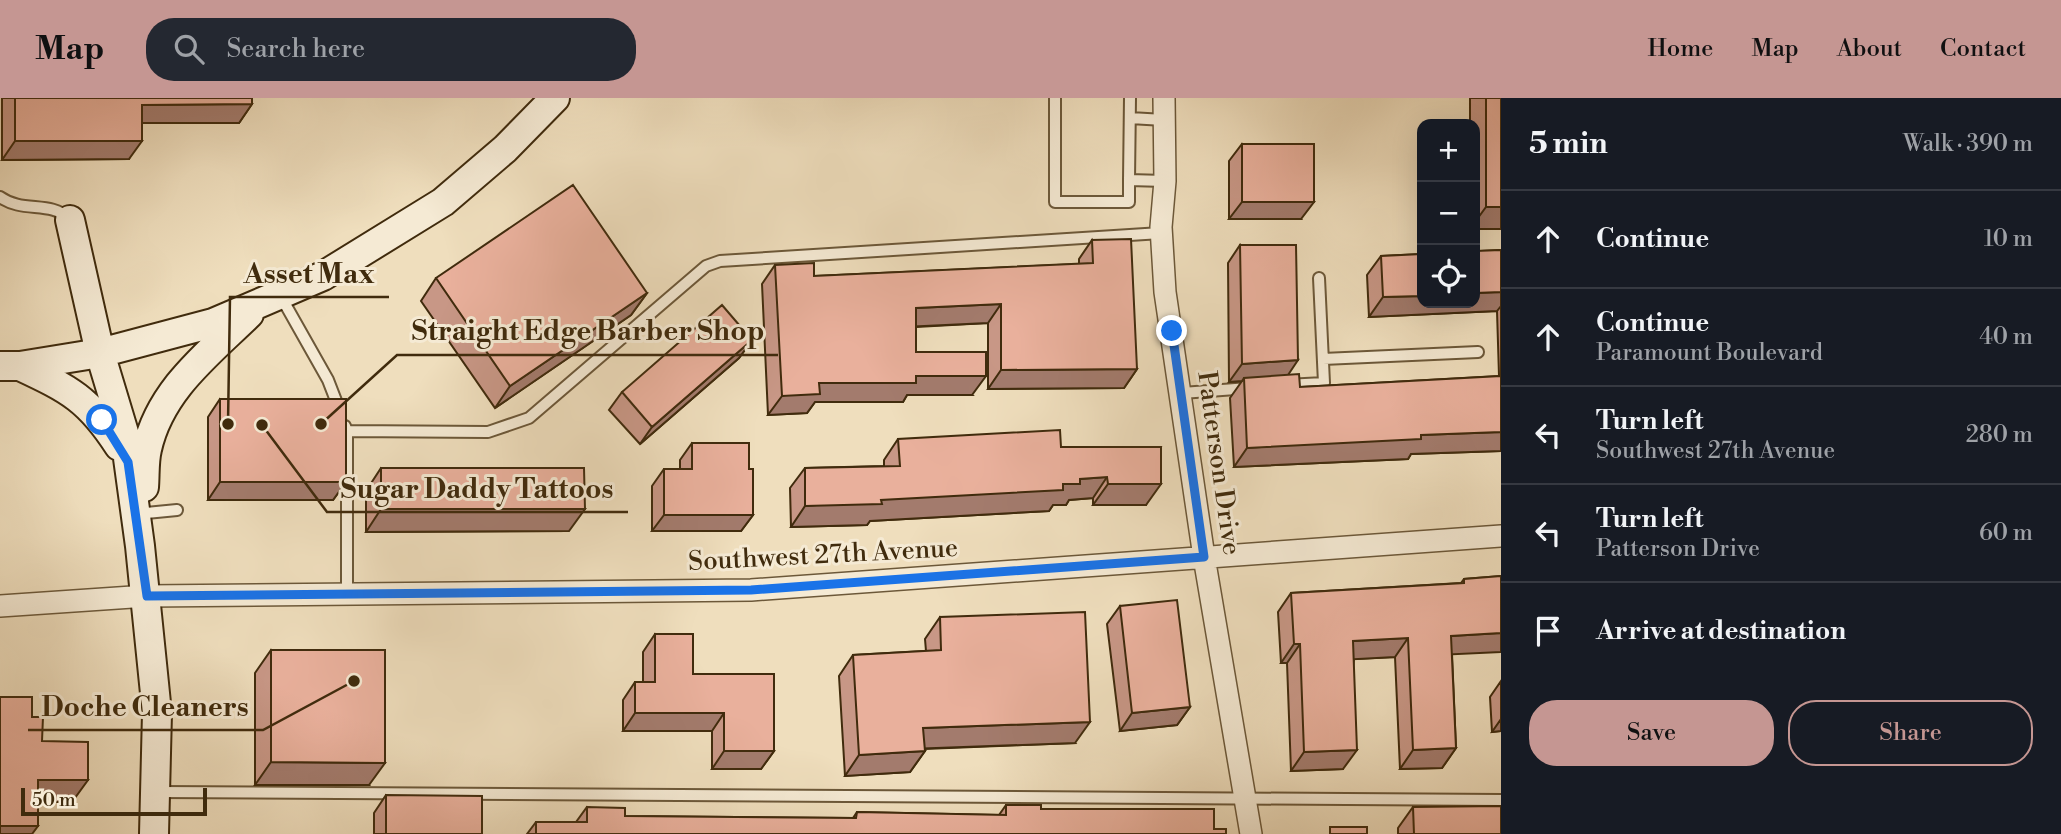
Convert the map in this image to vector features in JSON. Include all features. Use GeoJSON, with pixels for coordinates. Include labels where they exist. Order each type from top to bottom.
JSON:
{"type":"FeatureCollection","features":[{"type":"Feature","properties":{"kind":"main road"},"geometry":{"type":"LineString","coordinates":[[10,366],[100,353],[213,323],[323,276],[443,202],[505,149],[555,98]]}},
{"type":"Feature","properties":{"kind":"main road"},"geometry":{"type":"LineString","coordinates":[[71,220],[100,353],[125,436],[139,513]]}},
{"type":"Feature","properties":{"kind":"main road"},"geometry":{"type":"LineString","coordinates":[[154,834],[157,713],[139,513],[146,450],[162,405],[181,381],[270,299]]}},
{"type":"Feature","properties":{"kind":"main road"},"geometry":{"type":"LineString","coordinates":[[10,366],[65,387],[102,420],[128,462]]}},
{"type":"Feature","properties":{"kind":"street","name":"Patterson Drive"},"geometry":{"type":"LineString","coordinates":[[1164,98],[1165,181],[1161,233],[1165,292],[1182,393],[1204,557],[1251,834]]}},
{"type":"Feature","properties":{"kind":"street","name":"Southwest 27th Avenue"},"geometry":{"type":"LineString","coordinates":[[0,606],[147,596],[751,590],[1501,536]]}},
{"type":"Feature","properties":{"kind":"lane"},"geometry":{"type":"LineString","coordinates":[[1055,98],[1055,202],[1129,202],[1130,98]]}},
{"type":"Feature","properties":{"kind":"lane"},"geometry":{"type":"LineString","coordinates":[[1130,118],[1164,120]]}},
{"type":"Feature","properties":{"kind":"lane"},"geometry":{"type":"LineString","coordinates":[[1129,180],[1165,181]]}},
{"type":"Feature","properties":{"kind":"lane"},"geometry":{"type":"LineString","coordinates":[[0,197],[18,206],[52,209],[71,220]]}},
{"type":"Feature","properties":{"kind":"lane"},"geometry":{"type":"LineString","coordinates":[[347,431],[488,432],[529,418],[705,267],[720,261],[1161,233]]}},
{"type":"Feature","properties":{"kind":"lane"},"geometry":{"type":"LineString","coordinates":[[1272,386],[1324,383],[1319,278]]}},
{"type":"Feature","properties":{"kind":"lane"},"geometry":{"type":"LineString","coordinates":[[270,299],[328,380],[347,431],[347,594]]}},
{"type":"Feature","properties":{"kind":"lane"},"geometry":{"type":"LineString","coordinates":[[1323,359],[1478,352]]}},
{"type":"Feature","properties":{"kind":"lane"},"geometry":{"type":"LineString","coordinates":[[1182,393],[1259,387]]}},
{"type":"Feature","properties":{"kind":"lane"},"geometry":{"type":"LineString","coordinates":[[139,513],[177,510]]}},
{"type":"Feature","properties":{"kind":"lane"},"geometry":{"type":"LineString","coordinates":[[155,792],[1501,800]]}},
{"type":"Feature","properties":{"kind":"building"},"geometry":{"type":"Polygon","coordinates":[[[15,98],[252,98],[252,104],[142,105],[142,141],[15,141],[15,98]]]}},
{"type":"Feature","properties":{"kind":"building"},"geometry":{"type":"Polygon","coordinates":[[[1486,98],[1501,98],[1501,207],[1486,207],[1486,98]]]}},
{"type":"Feature","properties":{"kind":"building"},"geometry":{"type":"Polygon","coordinates":[[[1242,144],[1314,144],[1314,202],[1242,202],[1242,144]]]}},
{"type":"Feature","properties":{"kind":"building"},"geometry":{"type":"Polygon","coordinates":[[[573,185],[647,293],[510,386],[436,278],[573,185]]]}},
{"type":"Feature","properties":{"kind":"building"},"geometry":{"type":"Polygon","coordinates":[[[1131,239],[1137,369],[1001,370],[1001,304],[916,308],[916,352],[986,352],[986,376],[916,376],[916,383],[819,383],[820,394],[782,396],[775,265],[814,263],[814,276],[1093,263],[1092,240],[1131,239]]]}},
{"type":"Feature","properties":{"kind":"building"},"geometry":{"type":"Polygon","coordinates":[[[1240,245],[1296,245],[1298,360],[1242,364],[1240,245]]]}},
{"type":"Feature","properties":{"kind":"building"},"geometry":{"type":"Polygon","coordinates":[[[1501,250],[1501,292],[1480,293],[1480,251],[1501,250]]]}},
{"type":"Feature","properties":{"kind":"building"},"geometry":{"type":"Polygon","coordinates":[[[1417,254],[1417,296],[1383,297],[1381,256],[1417,254]]]}},
{"type":"Feature","properties":{"kind":"building"},"geometry":{"type":"Polygon","coordinates":[[[722,305],[752,340],[652,427],[622,392],[722,305]]]}},
{"type":"Feature","properties":{"kind":"building"},"geometry":{"type":"Polygon","coordinates":[[[1299,374],[1300,387],[1501,376],[1501,432],[1247,448],[1244,378],[1299,374]]]}},
{"type":"Feature","properties":{"kind":"building"},"geometry":{"type":"Polygon","coordinates":[[[220,399],[346,399],[346,482],[220,482],[220,399]]]}},
{"type":"Feature","properties":{"kind":"building"},"geometry":{"type":"Polygon","coordinates":[[[1060,430],[1061,447],[1161,447],[1161,484],[1108,484],[1107,477],[1080,479],[1080,484],[1063,484],[1063,490],[881,500],[882,504],[805,506],[805,468],[900,466],[898,439],[1060,430]]]}},
{"type":"Feature","properties":{"kind":"building"},"geometry":{"type":"Polygon","coordinates":[[[692,443],[749,443],[749,469],[753,469],[753,515],[664,515],[664,469],[692,469],[692,443]]]}},
{"type":"Feature","properties":{"kind":"building"},"geometry":{"type":"Polygon","coordinates":[[[381,468],[584,468],[585,509],[381,509],[381,468]]]}},
{"type":"Feature","properties":{"kind":"building"},"geometry":{"type":"Polygon","coordinates":[[[1501,576],[1501,633],[1451,636],[1456,748],[1413,750],[1408,638],[1353,641],[1357,750],[1304,752],[1300,644],[1294,644],[1291,593],[1464,583],[1464,579],[1501,576]]]}},
{"type":"Feature","properties":{"kind":"building"},"geometry":{"type":"Polygon","coordinates":[[[1177,600],[1190,707],[1132,713],[1120,606],[1177,600]]]}},
{"type":"Feature","properties":{"kind":"building"},"geometry":{"type":"Polygon","coordinates":[[[1085,612],[1090,722],[923,728],[925,751],[859,755],[853,655],[941,650],[940,617],[1085,612]]]}},
{"type":"Feature","properties":{"kind":"building"},"geometry":{"type":"Polygon","coordinates":[[[655,634],[693,634],[693,674],[774,674],[774,751],[724,751],[724,713],[635,713],[635,682],[655,682],[655,634]]]}},
{"type":"Feature","properties":{"kind":"building"},"geometry":{"type":"Polygon","coordinates":[[[271,650],[385,650],[385,763],[271,762],[271,650]]]}},
{"type":"Feature","properties":{"kind":"building"},"geometry":{"type":"Polygon","coordinates":[[[0,697],[32,697],[32,717],[43,717],[42,741],[88,742],[88,780],[38,780],[38,826],[0,826],[0,697]]]}},
{"type":"Feature","properties":{"kind":"building"},"geometry":{"type":"Polygon","coordinates":[[[386,795],[482,796],[482,834],[386,834],[386,795]]]}},
{"type":"Feature","properties":{"kind":"building"},"geometry":{"type":"Polygon","coordinates":[[[1006,805],[1041,805],[1041,809],[1214,809],[1214,829],[1226,829],[1226,834],[536,834],[536,822],[587,822],[587,807],[625,808],[625,816],[856,818],[857,812],[1006,815],[1006,805]]]}},
{"type":"Feature","properties":{"kind":"building"},"geometry":{"type":"Polygon","coordinates":[[[1501,806],[1501,834],[1414,834],[1413,807],[1501,806]]]}},
{"type":"Feature","properties":{"kind":"building"},"geometry":{"type":"Polygon","coordinates":[[[1330,827],[1367,827],[1367,834],[1330,834],[1330,827]]]}},
{"type":"Feature","properties":{"kind":"place","name":"Asset Max"},"geometry":{"type":"Point","coordinates":[228,424]}},
{"type":"Feature","properties":{"kind":"place","name":"Straight Edge Barber Shop"},"geometry":{"type":"Point","coordinates":[321,424]}},
{"type":"Feature","properties":{"kind":"place","name":"Sugar Daddy Tattoos"},"geometry":{"type":"Point","coordinates":[262,425]}},
{"type":"Feature","properties":{"kind":"place","name":"Doche Cleaners"},"geometry":{"type":"Point","coordinates":[354,681]}},
{"type":"Feature","properties":{"kind":"route"},"geometry":{"type":"LineString","coordinates":[[102,420],[128,462],[147,596],[751,590],[1204,557],[1172,331]]}}]}
